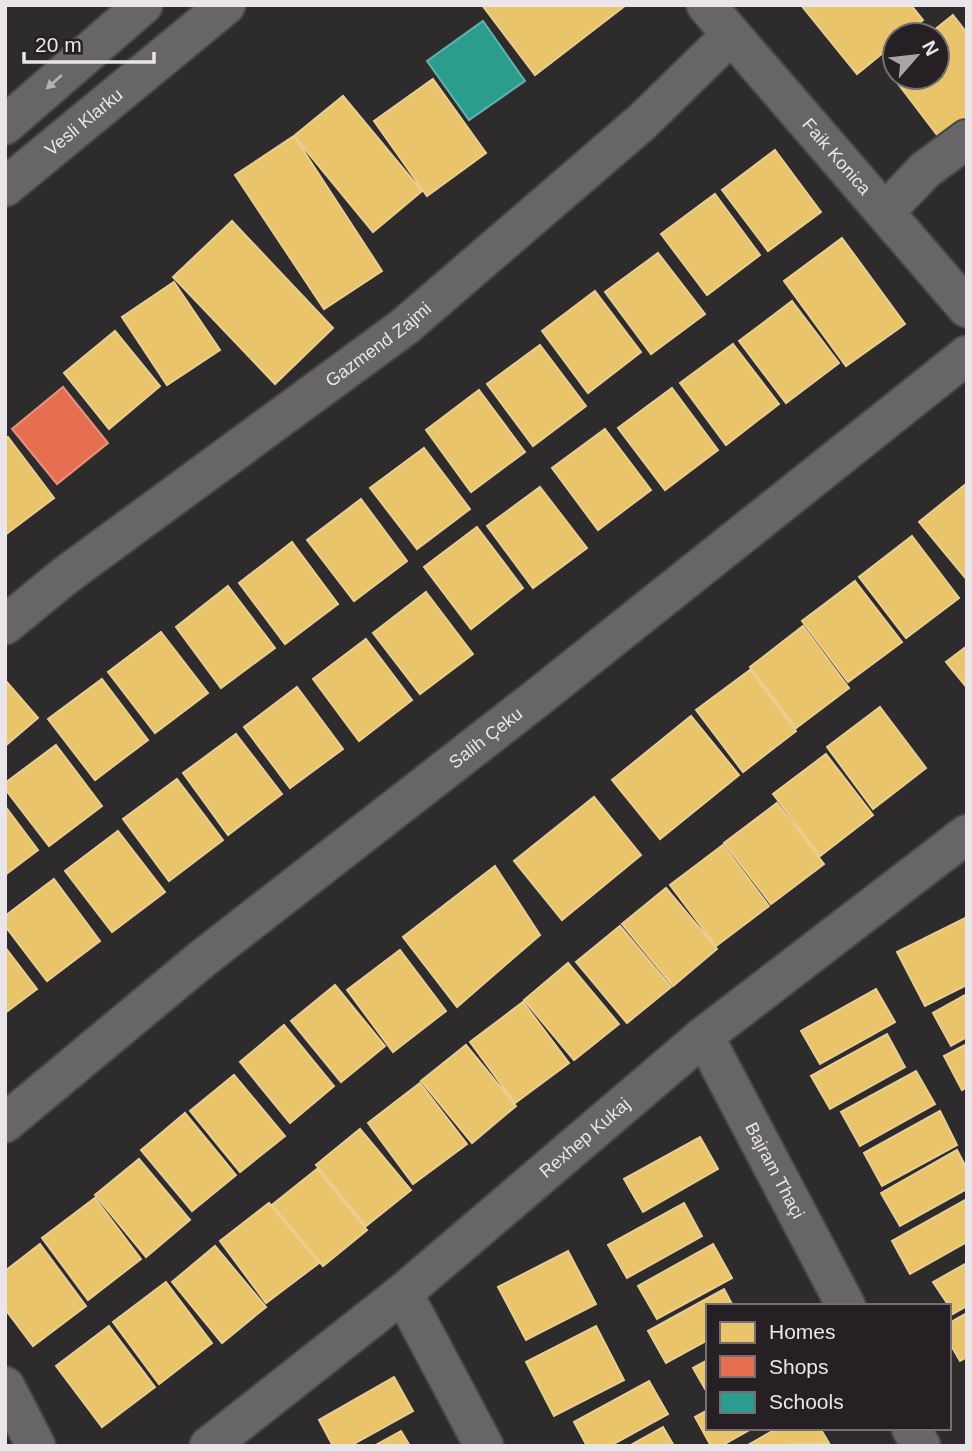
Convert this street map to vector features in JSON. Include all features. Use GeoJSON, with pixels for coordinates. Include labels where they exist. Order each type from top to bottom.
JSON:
{"type":"FeatureCollection","features":[{"type":"Feature","properties":{"kind":"street"},"geometry":{"type":"LineString","coordinates":[[5,125],[143,5]]}},
{"type":"Feature","properties":{"kind":"street","name":"Vesli Klarku"},"geometry":{"type":"LineString","coordinates":[[5,187],[226,5]]}},
{"type":"Feature","properties":{"kind":"street","name":"Faik Konica"},"geometry":{"type":"LineString","coordinates":[[706,5],[967,308]]}},
{"type":"Feature","properties":{"kind":"street","name":"Gazmend Zajmi"},"geometry":{"type":"LineString","coordinates":[[5,625],[66,575],[404,327],[643,121],[730,36]]}},
{"type":"Feature","properties":{"kind":"street"},"geometry":{"type":"LineString","coordinates":[[885,212],[925,170],[967,139]]}},
{"type":"Feature","properties":{"kind":"street","name":"Salih Çeku"},"geometry":{"type":"LineString","coordinates":[[5,1123],[202,958],[532,702],[967,355]]}},
{"type":"Feature","properties":{"kind":"street","name":"Rexhep Kukaj"},"geometry":{"type":"LineString","coordinates":[[209,1446],[402,1293],[704,1036],[967,834]]}},
{"type":"Feature","properties":{"kind":"street","name":"Bajram Thaçi"},"geometry":{"type":"LineString","coordinates":[[704,1036],[845,1304]]}},
{"type":"Feature","properties":{"kind":"street"},"geometry":{"type":"LineString","coordinates":[[402,1293],[484,1446]]}},
{"type":"Feature","properties":{"kind":"street"},"geometry":{"type":"LineString","coordinates":[[5,1386],[36,1446]]}},
{"type":"Feature","properties":{"kind":"street"},"geometry":{"type":"LineString","coordinates":[[912,1430],[921,1446]]}},
{"type":"Feature","properties":{"kind":"building: Homes"},"geometry":{"type":"Polygon","coordinates":[[[482,5],[626,5],[535,75],[482,5]]]}},
{"type":"Feature","properties":{"kind":"building: Homes"},"geometry":{"type":"Polygon","coordinates":[[[801,5],[911,5],[923,20],[881,21],[881,54],[857,74],[801,5]]]}},
{"type":"Feature","properties":{"kind":"building: Homes"},"geometry":{"type":"Polygon","coordinates":[[[953,15],[967,33],[967,120],[941,140],[904,91],[951,91],[951,21],[946,21],[953,15]]]}},
{"type":"Feature","properties":{"kind":"building: Homes"},"geometry":{"type":"Polygon","coordinates":[[[433,79],[486,153],[427,196],[374,121],[433,79]]]}},
{"type":"Feature","properties":{"kind":"building: Homes"},"geometry":{"type":"Polygon","coordinates":[[[343,96],[422,191],[373,232],[294,136],[343,96]]]}},
{"type":"Feature","properties":{"kind":"building: Homes"},"geometry":{"type":"Polygon","coordinates":[[[294,136],[382,271],[324,309],[235,175],[294,136]]]}},
{"type":"Feature","properties":{"kind":"building: Homes"},"geometry":{"type":"Polygon","coordinates":[[[775,150],[821,212],[768,251],[722,190],[775,150]]]}},
{"type":"Feature","properties":{"kind":"building: Homes"},"geometry":{"type":"Polygon","coordinates":[[[715,194],[760,255],[707,295],[661,234],[715,194]]]}},
{"type":"Feature","properties":{"kind":"building: Homes"},"geometry":{"type":"Polygon","coordinates":[[[232,221],[333,328],[275,384],[173,277],[232,221]]]}},
{"type":"Feature","properties":{"kind":"building: Homes"},"geometry":{"type":"Polygon","coordinates":[[[842,238],[905,324],[846,366],[784,281],[842,238]]]}},
{"type":"Feature","properties":{"kind":"building: Homes"},"geometry":{"type":"Polygon","coordinates":[[[658,253],[705,314],[651,354],[605,292],[658,253]]]}},
{"type":"Feature","properties":{"kind":"building: Homes"},"geometry":{"type":"Polygon","coordinates":[[[174,282],[220,350],[167,385],[122,317],[174,282]]]}},
{"type":"Feature","properties":{"kind":"building: Homes"},"geometry":{"type":"Polygon","coordinates":[[[595,291],[641,352],[588,393],[542,331],[595,291]]]}},
{"type":"Feature","properties":{"kind":"building: Homes"},"geometry":{"type":"Polygon","coordinates":[[[792,301],[839,363],[786,403],[739,341],[792,301]]]}},
{"type":"Feature","properties":{"kind":"building: Homes"},"geometry":{"type":"Polygon","coordinates":[[[115,331],[160,386],[109,429],[64,373],[115,331]]]}},
{"type":"Feature","properties":{"kind":"building: Homes"},"geometry":{"type":"Polygon","coordinates":[[[733,344],[779,404],[726,445],[680,383],[733,344]]]}},
{"type":"Feature","properties":{"kind":"building: Homes"},"geometry":{"type":"Polygon","coordinates":[[[540,345],[586,406],[533,446],[487,384],[540,345]]]}},
{"type":"Feature","properties":{"kind":"building: Homes"},"geometry":{"type":"Polygon","coordinates":[[[672,388],[718,450],[665,490],[618,428],[672,388]]]}},
{"type":"Feature","properties":{"kind":"building: Homes"},"geometry":{"type":"Polygon","coordinates":[[[479,390],[525,452],[471,492],[426,430],[479,390]]]}},
{"type":"Feature","properties":{"kind":"building: Homes"},"geometry":{"type":"Polygon","coordinates":[[[605,429],[651,490],[598,530],[552,468],[605,429]]]}},
{"type":"Feature","properties":{"kind":"building: Homes"},"geometry":{"type":"Polygon","coordinates":[[[8,437],[54,498],[5,535],[5,438],[8,437]]]}},
{"type":"Feature","properties":{"kind":"building: Homes"},"geometry":{"type":"Polygon","coordinates":[[[424,448],[470,509],[417,549],[370,488],[424,448]]]}},
{"type":"Feature","properties":{"kind":"building: Homes"},"geometry":{"type":"Polygon","coordinates":[[[967,483],[967,580],[919,522],[967,483]]]}},
{"type":"Feature","properties":{"kind":"building: Homes"},"geometry":{"type":"Polygon","coordinates":[[[540,487],[587,548],[533,588],[487,526],[540,487]]]}},
{"type":"Feature","properties":{"kind":"building: Homes"},"geometry":{"type":"Polygon","coordinates":[[[361,499],[407,561],[354,601],[307,540],[361,499]]]}},
{"type":"Feature","properties":{"kind":"building: Homes"},"geometry":{"type":"Polygon","coordinates":[[[477,527],[523,588],[471,629],[424,567],[477,527]]]}},
{"type":"Feature","properties":{"kind":"building: Homes"},"geometry":{"type":"Polygon","coordinates":[[[912,536],[959,598],[906,638],[859,577],[912,536]]]}},
{"type":"Feature","properties":{"kind":"building: Homes"},"geometry":{"type":"Polygon","coordinates":[[[292,542],[338,604],[285,644],[239,583],[292,542]]]}},
{"type":"Feature","properties":{"kind":"building: Homes"},"geometry":{"type":"Polygon","coordinates":[[[855,581],[902,642],[848,682],[802,621],[855,581]]]}},
{"type":"Feature","properties":{"kind":"building: Homes"},"geometry":{"type":"Polygon","coordinates":[[[228,586],[275,648],[221,688],[176,627],[228,586]]]}},
{"type":"Feature","properties":{"kind":"building: Homes"},"geometry":{"type":"Polygon","coordinates":[[[426,592],[473,654],[420,694],[373,633],[426,592]]]}},
{"type":"Feature","properties":{"kind":"building: Homes"},"geometry":{"type":"Polygon","coordinates":[[[803,626],[849,688],[796,728],[750,667],[803,626]]]}},
{"type":"Feature","properties":{"kind":"building: Homes"},"geometry":{"type":"Polygon","coordinates":[[[161,632],[208,693],[155,733],[108,672],[161,632]]]}},
{"type":"Feature","properties":{"kind":"building: Homes"},"geometry":{"type":"Polygon","coordinates":[[[366,639],[412,700],[359,741],[313,679],[366,639]]]}},
{"type":"Feature","properties":{"kind":"building: Homes"},"geometry":{"type":"Polygon","coordinates":[[[967,646],[967,688],[946,662],[967,646]]]}},
{"type":"Feature","properties":{"kind":"building: Homes"},"geometry":{"type":"Polygon","coordinates":[[[750,670],[796,731],[743,772],[696,710],[750,670]]]}},
{"type":"Feature","properties":{"kind":"building: Homes"},"geometry":{"type":"Polygon","coordinates":[[[102,679],[148,740],[95,780],[48,719],[102,679]]]}},
{"type":"Feature","properties":{"kind":"building: Homes"},"geometry":{"type":"Polygon","coordinates":[[[5,680],[38,718],[5,746],[5,680]]]}},
{"type":"Feature","properties":{"kind":"building: Homes"},"geometry":{"type":"Polygon","coordinates":[[[297,687],[343,749],[290,788],[244,727],[297,687]]]}},
{"type":"Feature","properties":{"kind":"building: Homes"},"geometry":{"type":"Polygon","coordinates":[[[880,707],[926,768],[873,809],[827,747],[880,707]]]}},
{"type":"Feature","properties":{"kind":"building: Homes"},"geometry":{"type":"Polygon","coordinates":[[[691,716],[739,775],[660,839],[612,780],[691,716]]]}},
{"type":"Feature","properties":{"kind":"building: Homes"},"geometry":{"type":"Polygon","coordinates":[[[236,734],[282,794],[228,835],[183,773],[236,734]]]}},
{"type":"Feature","properties":{"kind":"building: Homes"},"geometry":{"type":"Polygon","coordinates":[[[56,745],[102,806],[49,846],[5,789],[5,783],[56,745]]]}},
{"type":"Feature","properties":{"kind":"building: Homes"},"geometry":{"type":"Polygon","coordinates":[[[826,754],[873,815],[820,856],[773,794],[826,754]]]}},
{"type":"Feature","properties":{"kind":"building: Homes"},"geometry":{"type":"Polygon","coordinates":[[[177,779],[223,840],[169,881],[123,819],[177,779]]]}},
{"type":"Feature","properties":{"kind":"building: Homes"},"geometry":{"type":"Polygon","coordinates":[[[594,797],[641,855],[562,920],[514,861],[594,797]]]}},
{"type":"Feature","properties":{"kind":"building: Homes"},"geometry":{"type":"Polygon","coordinates":[[[777,803],[824,864],[771,904],[724,843],[777,803]]]}},
{"type":"Feature","properties":{"kind":"building: Homes"},"geometry":{"type":"Polygon","coordinates":[[[5,806],[38,850],[5,875],[5,806]]]}},
{"type":"Feature","properties":{"kind":"building: Homes"},"geometry":{"type":"Polygon","coordinates":[[[118,831],[165,892],[112,932],[65,871],[118,831]]]}},
{"type":"Feature","properties":{"kind":"building: Homes"},"geometry":{"type":"Polygon","coordinates":[[[723,845],[769,906],[716,946],[670,885],[723,845]]]}},
{"type":"Feature","properties":{"kind":"building: Homes"},"geometry":{"type":"Polygon","coordinates":[[[495,866],[540,935],[457,1007],[403,937],[495,866]]]}},
{"type":"Feature","properties":{"kind":"building: Homes"},"geometry":{"type":"Polygon","coordinates":[[[54,879],[100,941],[47,981],[5,926],[5,916],[54,879]]]}},
{"type":"Feature","properties":{"kind":"building: Homes"},"geometry":{"type":"Polygon","coordinates":[[[666,888],[717,949],[673,986],[622,924],[666,888]]]}},
{"type":"Feature","properties":{"kind":"building: Homes"},"geometry":{"type":"Polygon","coordinates":[[[967,917],[967,985],[925,1006],[897,952],[967,917]]]}},
{"type":"Feature","properties":{"kind":"building: Homes"},"geometry":{"type":"Polygon","coordinates":[[[620,926],[671,987],[627,1023],[576,962],[620,926]]]}},
{"type":"Feature","properties":{"kind":"building: Homes"},"geometry":{"type":"Polygon","coordinates":[[[5,947],[37,989],[5,1013],[5,947]]]}},
{"type":"Feature","properties":{"kind":"building: Homes"},"geometry":{"type":"Polygon","coordinates":[[[400,950],[446,1011],[393,1052],[347,990],[400,950]]]}},
{"type":"Feature","properties":{"kind":"building: Homes"},"geometry":{"type":"Polygon","coordinates":[[[568,963],[619,1024],[574,1060],[524,1000],[568,963]]]}},
{"type":"Feature","properties":{"kind":"building: Homes"},"geometry":{"type":"Polygon","coordinates":[[[335,985],[385,1046],[341,1082],[291,1021],[335,985]]]}},
{"type":"Feature","properties":{"kind":"building: Homes"},"geometry":{"type":"Polygon","coordinates":[[[876,989],[895,1022],[820,1064],[801,1031],[876,989]]]}},
{"type":"Feature","properties":{"kind":"building: Homes"},"geometry":{"type":"Polygon","coordinates":[[[967,994],[967,1037],[951,1046],[933,1013],[967,994]]]}},
{"type":"Feature","properties":{"kind":"building: Homes"},"geometry":{"type":"Polygon","coordinates":[[[523,1002],[569,1063],[515,1103],[470,1042],[523,1002]]]}},
{"type":"Feature","properties":{"kind":"building: Homes"},"geometry":{"type":"Polygon","coordinates":[[[284,1025],[334,1086],[290,1123],[240,1062],[284,1025]]]}},
{"type":"Feature","properties":{"kind":"building: Homes"},"geometry":{"type":"Polygon","coordinates":[[[887,1034],[905,1067],[830,1109],[811,1076],[887,1034]]]}},
{"type":"Feature","properties":{"kind":"building: Homes"},"geometry":{"type":"Polygon","coordinates":[[[967,1044],[967,1087],[962,1090],[944,1056],[967,1044]]]}},
{"type":"Feature","properties":{"kind":"building: Homes"},"geometry":{"type":"Polygon","coordinates":[[[466,1045],[516,1106],[472,1143],[421,1081],[466,1045]]]}},
{"type":"Feature","properties":{"kind":"building: Homes"},"geometry":{"type":"Polygon","coordinates":[[[916,1071],[935,1104],[860,1146],[841,1112],[916,1071]]]}},
{"type":"Feature","properties":{"kind":"building: Homes"},"geometry":{"type":"Polygon","coordinates":[[[234,1075],[285,1136],[240,1172],[190,1111],[234,1075]]]}},
{"type":"Feature","properties":{"kind":"building: Homes"},"geometry":{"type":"Polygon","coordinates":[[[420,1083],[467,1144],[413,1184],[368,1123],[420,1083]]]}},
{"type":"Feature","properties":{"kind":"building: Homes"},"geometry":{"type":"Polygon","coordinates":[[[940,1111],[957,1145],[882,1186],[864,1153],[940,1111]]]}},
{"type":"Feature","properties":{"kind":"building: Homes"},"geometry":{"type":"Polygon","coordinates":[[[185,1113],[236,1175],[192,1211],[141,1150],[185,1113]]]}},
{"type":"Feature","properties":{"kind":"building: Homes"},"geometry":{"type":"Polygon","coordinates":[[[360,1129],[411,1190],[366,1226],[316,1165],[360,1129]]]}},
{"type":"Feature","properties":{"kind":"building: Homes"},"geometry":{"type":"Polygon","coordinates":[[[700,1137],[718,1169],[643,1212],[624,1179],[700,1137]]]}},
{"type":"Feature","properties":{"kind":"building: Homes"},"geometry":{"type":"Polygon","coordinates":[[[957,1150],[967,1169],[967,1189],[900,1226],[881,1193],[957,1150]]]}},
{"type":"Feature","properties":{"kind":"building: Homes"},"geometry":{"type":"Polygon","coordinates":[[[139,1159],[190,1220],[146,1257],[95,1195],[139,1159]]]}},
{"type":"Feature","properties":{"kind":"building: Homes"},"geometry":{"type":"Polygon","coordinates":[[[317,1169],[367,1230],[323,1266],[272,1205],[317,1169]]]}},
{"type":"Feature","properties":{"kind":"building: Homes"},"geometry":{"type":"Polygon","coordinates":[[[95,1198],[141,1259],[88,1300],[42,1238],[95,1198]]]}},
{"type":"Feature","properties":{"kind":"building: Homes"},"geometry":{"type":"Polygon","coordinates":[[[967,1199],[967,1242],[910,1274],[892,1241],[967,1199]]]}},
{"type":"Feature","properties":{"kind":"building: Homes"},"geometry":{"type":"Polygon","coordinates":[[[269,1203],[319,1263],[266,1303],[220,1241],[269,1203]]]}},
{"type":"Feature","properties":{"kind":"building: Homes"},"geometry":{"type":"Polygon","coordinates":[[[684,1203],[702,1236],[627,1278],[608,1245],[684,1203]]]}},
{"type":"Feature","properties":{"kind":"building: Homes"},"geometry":{"type":"Polygon","coordinates":[[[40,1244],[86,1306],[33,1346],[5,1309],[5,1271],[40,1244]]]}},
{"type":"Feature","properties":{"kind":"building: Homes"},"geometry":{"type":"Polygon","coordinates":[[[713,1244],[732,1278],[657,1319],[638,1286],[713,1244]]]}},
{"type":"Feature","properties":{"kind":"building: Homes"},"geometry":{"type":"Polygon","coordinates":[[[215,1246],[266,1307],[222,1343],[172,1282],[215,1246]]]}},
{"type":"Feature","properties":{"kind":"building: Homes"},"geometry":{"type":"Polygon","coordinates":[[[568,1251],[596,1304],[526,1340],[498,1287],[568,1251]]]}},
{"type":"Feature","properties":{"kind":"building: Homes"},"geometry":{"type":"Polygon","coordinates":[[[967,1263],[967,1306],[951,1315],[951,1304],[948,1304],[933,1282],[967,1263]]]}},
{"type":"Feature","properties":{"kind":"building: Homes"},"geometry":{"type":"Polygon","coordinates":[[[166,1282],[212,1343],[159,1384],[113,1322],[166,1282]]]}},
{"type":"Feature","properties":{"kind":"building: Homes"},"geometry":{"type":"Polygon","coordinates":[[[724,1289],[732,1304],[706,1304],[706,1341],[666,1363],[648,1331],[724,1289]]]}},
{"type":"Feature","properties":{"kind":"building: Homes"},"geometry":{"type":"Polygon","coordinates":[[[967,1313],[967,1357],[960,1361],[951,1345],[951,1322],[967,1313]]]}},
{"type":"Feature","properties":{"kind":"building: Homes"},"geometry":{"type":"Polygon","coordinates":[[[109,1326],[155,1387],[102,1427],[56,1366],[109,1326]]]}},
{"type":"Feature","properties":{"kind":"building: Homes"},"geometry":{"type":"Polygon","coordinates":[[[596,1326],[624,1380],[554,1416],[526,1362],[596,1326]]]}},
{"type":"Feature","properties":{"kind":"building: Homes"},"geometry":{"type":"Polygon","coordinates":[[[706,1361],[706,1391],[693,1368],[706,1361]]]}},
{"type":"Feature","properties":{"kind":"building: Homes"},"geometry":{"type":"Polygon","coordinates":[[[394,1377],[413,1411],[350,1446],[333,1446],[319,1420],[394,1377]]]}},
{"type":"Feature","properties":{"kind":"building: Homes"},"geometry":{"type":"Polygon","coordinates":[[[649,1381],[668,1414],[610,1446],[587,1446],[574,1422],[649,1381]]]}},
{"type":"Feature","properties":{"kind":"building: Homes"},"geometry":{"type":"Polygon","coordinates":[[[706,1411],[706,1430],[749,1430],[721,1446],[711,1446],[695,1417],[706,1411]]]}},
{"type":"Feature","properties":{"kind":"building: Homes"},"geometry":{"type":"Polygon","coordinates":[[[663,1427],[674,1446],[629,1446],[663,1427]]]}},
{"type":"Feature","properties":{"kind":"building: Homes"},"geometry":{"type":"Polygon","coordinates":[[[774,1430],[821,1430],[829,1443],[746,1446],[774,1430]]]}},
{"type":"Feature","properties":{"kind":"building: Homes"},"geometry":{"type":"Polygon","coordinates":[[[401,1431],[410,1446],[374,1446],[401,1431]]]}},
{"type":"Feature","properties":{"kind":"building: Shops"},"geometry":{"type":"Polygon","coordinates":[[[63,387],[108,443],[57,484],[12,429],[63,387]]]}},
{"type":"Feature","properties":{"kind":"building: Schools"},"geometry":{"type":"Polygon","coordinates":[[[483,21],[525,81],[469,120],[427,61],[483,21]]]}}]}
